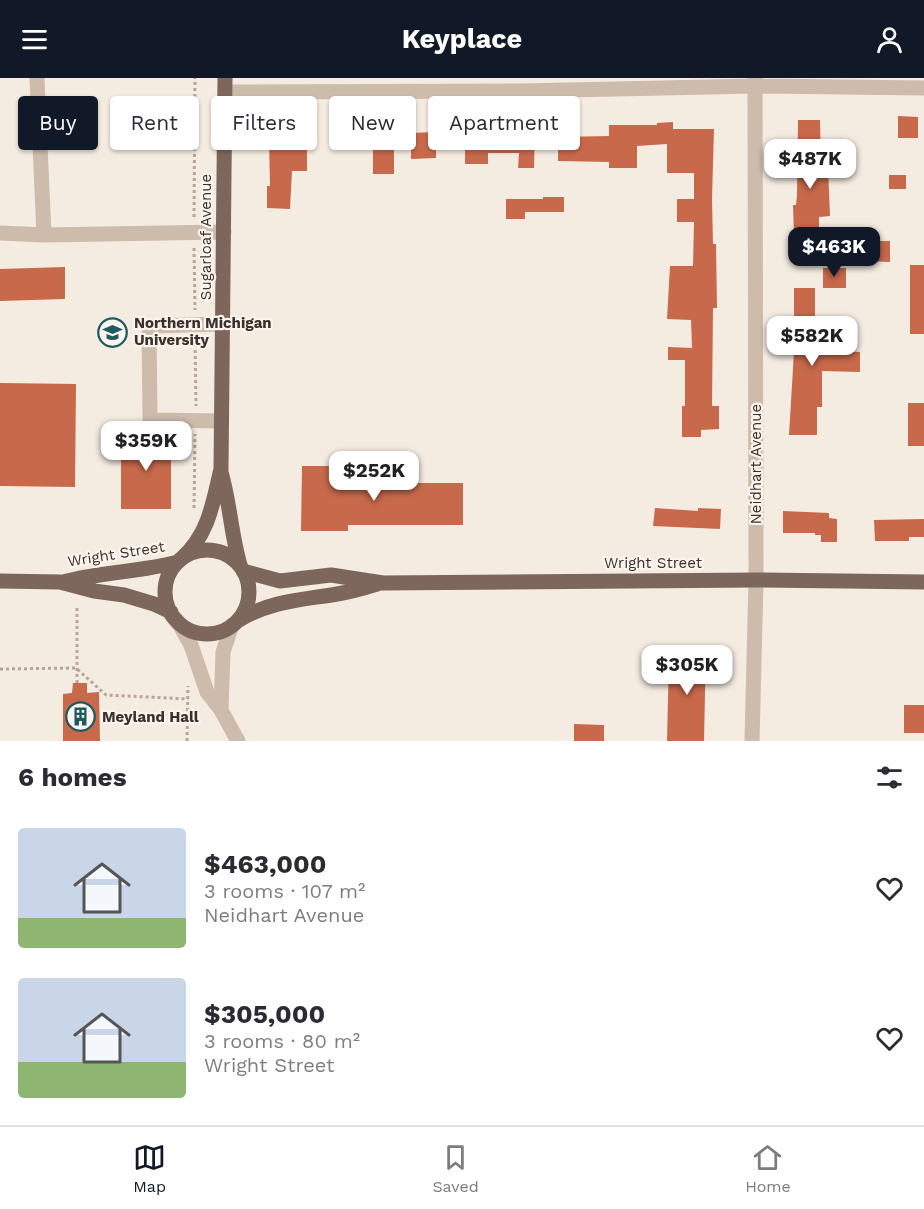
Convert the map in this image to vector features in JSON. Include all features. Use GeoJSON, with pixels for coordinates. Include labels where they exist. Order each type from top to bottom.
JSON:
{"type":"FeatureCollection","features":[{"type":"Feature","properties":{"kind":"main road","name":"Sugarloaf Avenue"},"geometry":{"type":"LineString","coordinates":[[180,560],[201,537],[210,513],[221,469],[225,85]]}},
{"type":"Feature","properties":{"kind":"main road","name":"Sugarloaf Avenue"},"geometry":{"type":"LineString","coordinates":[[221,469],[229,497],[231,529],[242,568]]}},
{"type":"Feature","properties":{"kind":"main road"},"geometry":{"type":"LineString","coordinates":[[200,550],[211,550],[224,553],[242,568],[248,583],[249,596],[246,609],[235,623],[220,632],[200,633],[187,628],[174,616],[165,590],[170,572],[180,560],[200,550]]}},
{"type":"Feature","properties":{"kind":"main road","name":"Wright Street"},"geometry":{"type":"LineString","coordinates":[[0,581],[60,582],[96,574],[146,570],[180,560]]}},
{"type":"Feature","properties":{"kind":"main road","name":"Wright Street"},"geometry":{"type":"LineString","coordinates":[[242,568],[280,581],[331,575],[383,583],[756,580],[924,582]]}},
{"type":"Feature","properties":{"kind":"main road","name":"Wright Street"},"geometry":{"type":"LineString","coordinates":[[60,582],[94,591],[124,595],[154,604],[174,616]]}},
{"type":"Feature","properties":{"kind":"main road","name":"Wright Street"},"geometry":{"type":"LineString","coordinates":[[235,623],[261,609],[291,600],[337,594],[383,583]]}},
{"type":"Feature","properties":{"kind":"street"},"geometry":{"type":"LineString","coordinates":[[38,78],[44,235]]}},
{"type":"Feature","properties":{"kind":"street"},"geometry":{"type":"LineString","coordinates":[[225,85],[755,82],[924,88]]}},
{"type":"Feature","properties":{"kind":"street","name":"Neidhart Avenue"},"geometry":{"type":"LineString","coordinates":[[752,741],[756,580],[755,82]]}},
{"type":"Feature","properties":{"kind":"street"},"geometry":{"type":"LineString","coordinates":[[0,233],[44,235],[224,232]]}},
{"type":"Feature","properties":{"kind":"street"},"geometry":{"type":"LineString","coordinates":[[221,421],[150,420],[149,326],[223,324]]}},
{"type":"Feature","properties":{"kind":"street"},"geometry":{"type":"LineString","coordinates":[[174,616],[190,645],[207,692],[221,710],[238,741]]}},
{"type":"Feature","properties":{"kind":"street"},"geometry":{"type":"LineString","coordinates":[[221,710],[223,652],[235,623]]}},
{"type":"Feature","properties":{"kind":"path"},"geometry":{"type":"LineString","coordinates":[[194,510],[195,78]]}},
{"type":"Feature","properties":{"kind":"path"},"geometry":{"type":"LineString","coordinates":[[76,683],[77,608]]}},
{"type":"Feature","properties":{"kind":"path"},"geometry":{"type":"LineString","coordinates":[[0,669],[76,668],[106,696],[188,699]]}},
{"type":"Feature","properties":{"kind":"path"},"geometry":{"type":"LineString","coordinates":[[187,741],[188,679]]}},
{"type":"Feature","properties":{"kind":"building"},"geometry":{"type":"Polygon","coordinates":[[[898,116],[918,117],[918,138],[898,138],[898,116]]]}},
{"type":"Feature","properties":{"kind":"building"},"geometry":{"type":"Polygon","coordinates":[[[798,120],[820,120],[821,166],[828,166],[830,216],[819,217],[819,255],[792,255],[793,205],[796,205],[797,195],[798,120]]]}},
{"type":"Feature","properties":{"kind":"building"},"geometry":{"type":"Polygon","coordinates":[[[673,122],[673,129],[714,129],[712,199],[713,244],[716,244],[717,308],[713,308],[712,406],[719,406],[719,429],[701,430],[701,437],[682,437],[685,360],[668,360],[668,347],[692,348],[691,320],[667,319],[670,266],[693,266],[694,222],[677,222],[677,199],[694,199],[694,173],[667,173],[667,144],[637,146],[637,168],[609,168],[609,162],[558,161],[558,150],[580,150],[580,137],[609,136],[609,125],[657,125],[657,123],[673,122]]]}},
{"type":"Feature","properties":{"kind":"building"},"geometry":{"type":"Polygon","coordinates":[[[428,132],[428,150],[436,150],[436,158],[411,159],[411,150],[416,150],[416,133],[428,132]]]}},
{"type":"Feature","properties":{"kind":"building"},"geometry":{"type":"Polygon","coordinates":[[[269,150],[307,150],[307,171],[292,171],[290,209],[267,208],[267,186],[270,186],[269,150]]]}},
{"type":"Feature","properties":{"kind":"building"},"geometry":{"type":"Polygon","coordinates":[[[373,150],[394,150],[394,174],[373,174],[373,150]]]}},
{"type":"Feature","properties":{"kind":"building"},"geometry":{"type":"Polygon","coordinates":[[[465,150],[534,150],[534,168],[518,168],[519,153],[488,153],[488,164],[465,164],[465,150]]]}},
{"type":"Feature","properties":{"kind":"building"},"geometry":{"type":"Polygon","coordinates":[[[889,175],[906,175],[906,189],[889,189],[889,175]]]}},
{"type":"Feature","properties":{"kind":"building"},"geometry":{"type":"Polygon","coordinates":[[[543,197],[564,197],[564,212],[525,212],[525,219],[506,219],[506,199],[543,199],[543,197]]]}},
{"type":"Feature","properties":{"kind":"building"},"geometry":{"type":"Polygon","coordinates":[[[868,241],[890,241],[890,262],[867,261],[868,241]]]}},
{"type":"Feature","properties":{"kind":"building"},"geometry":{"type":"Polygon","coordinates":[[[910,265],[924,265],[924,334],[910,334],[910,265]]]}},
{"type":"Feature","properties":{"kind":"building"},"geometry":{"type":"Polygon","coordinates":[[[65,267],[65,299],[0,301],[0,269],[65,267]]]}},
{"type":"Feature","properties":{"kind":"building"},"geometry":{"type":"Polygon","coordinates":[[[823,268],[846,268],[846,288],[823,288],[823,268]]]}},
{"type":"Feature","properties":{"kind":"building"},"geometry":{"type":"Polygon","coordinates":[[[794,288],[815,288],[812,350],[860,352],[860,372],[822,371],[822,407],[817,407],[817,435],[789,435],[796,318],[794,318],[794,288]]]}},
{"type":"Feature","properties":{"kind":"building"},"geometry":{"type":"Polygon","coordinates":[[[0,383],[76,384],[75,487],[0,486],[0,383]]]}},
{"type":"Feature","properties":{"kind":"building"},"geometry":{"type":"Polygon","coordinates":[[[908,403],[924,403],[924,446],[908,446],[908,403]]]}},
{"type":"Feature","properties":{"kind":"building"},"geometry":{"type":"Polygon","coordinates":[[[121,434],[171,434],[171,509],[121,509],[121,434]]]}},
{"type":"Feature","properties":{"kind":"building"},"geometry":{"type":"Polygon","coordinates":[[[302,466],[348,466],[348,483],[463,483],[463,525],[348,525],[348,531],[301,531],[302,466]]]}},
{"type":"Feature","properties":{"kind":"building"},"geometry":{"type":"Polygon","coordinates":[[[655,508],[698,511],[698,508],[721,509],[720,529],[653,526],[655,508]]]}},
{"type":"Feature","properties":{"kind":"building"},"geometry":{"type":"Polygon","coordinates":[[[783,511],[829,513],[829,518],[837,519],[837,542],[821,542],[821,535],[815,535],[815,533],[783,533],[783,511]]]}},
{"type":"Feature","properties":{"kind":"building"},"geometry":{"type":"Polygon","coordinates":[[[924,519],[924,537],[909,537],[909,541],[875,541],[874,520],[924,519]]]}},
{"type":"Feature","properties":{"kind":"building"},"geometry":{"type":"Polygon","coordinates":[[[685,647],[706,647],[704,741],[667,741],[669,655],[684,655],[685,647]]]}},
{"type":"Feature","properties":{"kind":"building","name":"Meyland Hall"},"geometry":{"type":"Polygon","coordinates":[[[73,683],[87,683],[87,693],[99,692],[100,741],[63,741],[63,694],[72,693],[73,683]]]}},
{"type":"Feature","properties":{"kind":"building"},"geometry":{"type":"Polygon","coordinates":[[[904,705],[924,705],[924,733],[904,733],[904,705]]]}},
{"type":"Feature","properties":{"kind":"building"},"geometry":{"type":"Polygon","coordinates":[[[574,724],[604,725],[604,741],[574,741],[574,724]]]}},
{"type":"Feature","properties":{"kind":"place","name":"Northern Michigan University"},"geometry":{"type":"Point","coordinates":[113,332]}},
{"type":"Feature","properties":{"kind":"place","name":"Meyland Hall"},"geometry":{"type":"Point","coordinates":[81,717]}}]}
